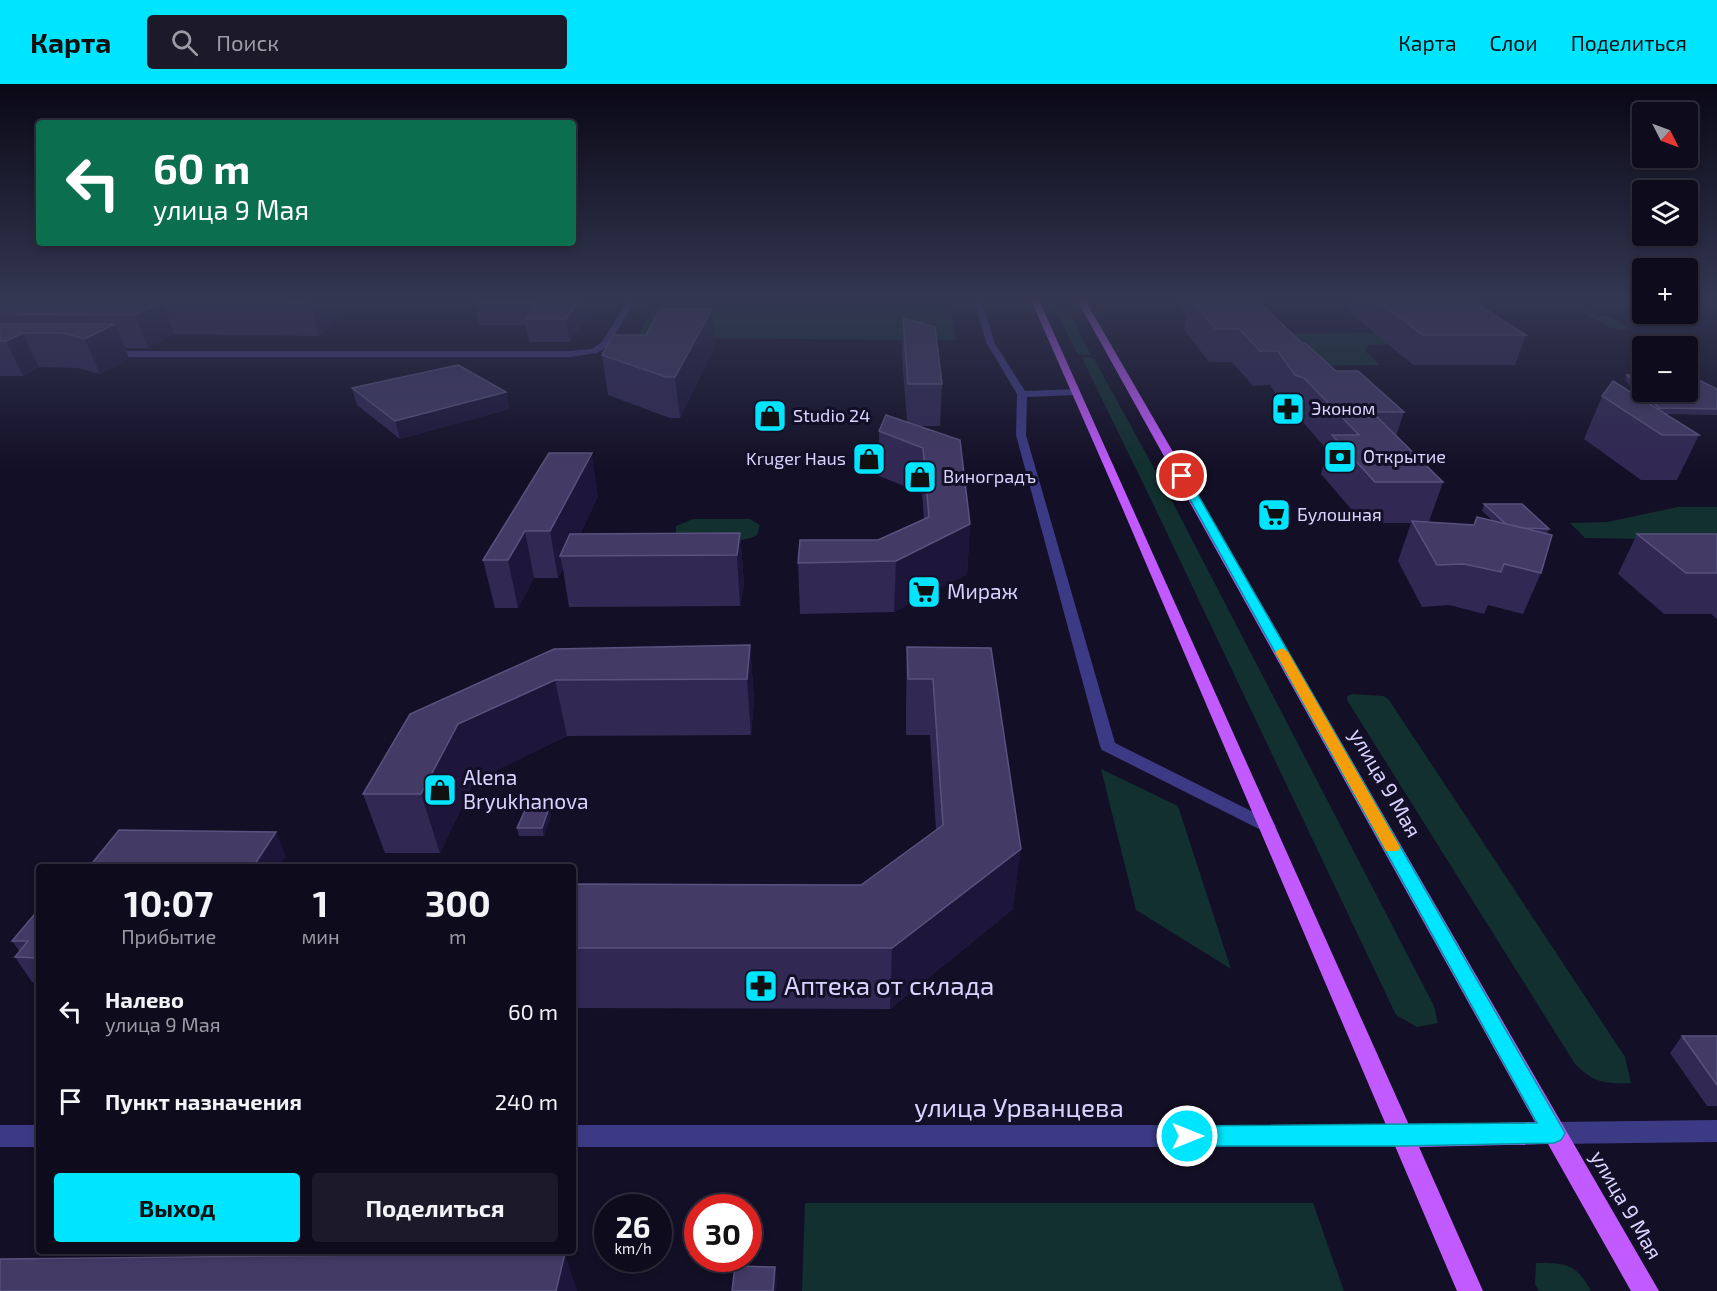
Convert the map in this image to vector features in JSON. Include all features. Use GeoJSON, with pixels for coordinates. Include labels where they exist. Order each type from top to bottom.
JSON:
{"type":"FeatureCollection","features":[{"type":"Feature","properties":{"kind":"main road"},"geometry":{"type":"LineString","coordinates":[[1060,356],[1470,1291]]}},
{"type":"Feature","properties":{"kind":"main road","name":"улица 9 Мая"},"geometry":{"type":"LineString","coordinates":[[1113,356],[1646,1291]]}},
{"type":"Feature","properties":{"kind":"main road","name":"улица Урванцева"},"geometry":{"type":"LineString","coordinates":[[1401,1136],[1554,1133]]}},
{"type":"Feature","properties":{"kind":"street"},"geometry":{"type":"LineString","coordinates":[[999,356],[1022,394],[1022,435],[1108,746],[1267,826]]}},
{"type":"Feature","properties":{"kind":"street"},"geometry":{"type":"LineString","coordinates":[[1022,394],[1076,392]]}},
{"type":"Feature","properties":{"kind":"street","name":"улица Урванцева"},"geometry":{"type":"LineString","coordinates":[[1554,1133],[1717,1131]]}},
{"type":"Feature","properties":{"kind":"street"},"geometry":{"type":"LineString","coordinates":[[0,1136],[36,1136]]}},
{"type":"Feature","properties":{"kind":"street","name":"улица Урванцева"},"geometry":{"type":"LineString","coordinates":[[576,1136],[1401,1136]]}},
{"type":"Feature","properties":{"kind":"green space"},"geometry":{"type":"Polygon","coordinates":[[[1301,356],[1371,356],[1380,365],[1309,366],[1301,356]]]}},
{"type":"Feature","properties":{"kind":"green space"},"geometry":{"type":"Polygon","coordinates":[[[1082,358],[1094,359],[1172,501],[1434,1006],[1438,1023],[1417,1027],[1396,1015],[1082,358]]]}},
{"type":"Feature","properties":{"kind":"green space"},"geometry":{"type":"Polygon","coordinates":[[[1678,507],[1717,507],[1717,540],[1585,538],[1570,523],[1607,522],[1678,507]]]}},
{"type":"Feature","properties":{"kind":"green space"},"geometry":{"type":"Polygon","coordinates":[[[693,519],[750,519],[760,525],[757,535],[740,540],[705,541],[676,535],[676,526],[693,519]]]}},
{"type":"Feature","properties":{"kind":"green space"},"geometry":{"type":"Polygon","coordinates":[[[1352,694],[1384,696],[1389,700],[1625,1057],[1631,1083],[1614,1083],[1594,1079],[1575,1064],[1347,700],[1347,696],[1352,694]]]}},
{"type":"Feature","properties":{"kind":"green space"},"geometry":{"type":"Polygon","coordinates":[[[1101,769],[1178,806],[1231,969],[1136,910],[1101,769]]]}},
{"type":"Feature","properties":{"kind":"green space"},"geometry":{"type":"Polygon","coordinates":[[[805,1203],[1313,1203],[1344,1291],[802,1291],[805,1203]]]}},
{"type":"Feature","properties":{"kind":"green space"},"geometry":{"type":"Polygon","coordinates":[[[1536,1263],[1569,1266],[1580,1275],[1591,1291],[1539,1291],[1535,1284],[1536,1263]]]}},
{"type":"Feature","properties":{"kind":"building"},"geometry":{"type":"Polygon","coordinates":[[[606,356],[686,356],[675,377],[666,377],[606,356]]]}},
{"type":"Feature","properties":{"kind":"building"},"geometry":{"type":"Polygon","coordinates":[[[906,356],[939,356],[942,384],[908,384],[906,356]]]}},
{"type":"Feature","properties":{"kind":"building"},"geometry":{"type":"Polygon","coordinates":[[[1282,356],[1320,356],[1336,371],[1358,371],[1404,412],[1372,412],[1443,482],[1375,482],[1332,435],[1359,435],[1304,378],[1295,375],[1282,356]]]}},
{"type":"Feature","properties":{"kind":"building"},"geometry":{"type":"Polygon","coordinates":[[[458,365],[506,392],[395,421],[352,388],[458,365]]]}},
{"type":"Feature","properties":{"kind":"building"},"geometry":{"type":"Polygon","coordinates":[[[1613,381],[1632,393],[1632,402],[1646,402],[1699,435],[1662,435],[1602,396],[1613,381]]]}},
{"type":"Feature","properties":{"kind":"building"},"geometry":{"type":"Polygon","coordinates":[[[1698,381],[1717,389],[1717,409],[1659,408],[1653,402],[1698,402],[1698,381]]]}},
{"type":"Feature","properties":{"kind":"building"},"geometry":{"type":"Polygon","coordinates":[[[886,415],[960,440],[970,524],[896,561],[798,563],[800,540],[878,540],[929,517],[923,448],[879,431],[886,415]]]}},
{"type":"Feature","properties":{"kind":"building"},"geometry":{"type":"Polygon","coordinates":[[[549,453],[592,453],[550,531],[525,531],[508,560],[483,560],[549,453]]]}},
{"type":"Feature","properties":{"kind":"building"},"geometry":{"type":"Polygon","coordinates":[[[1484,504],[1522,504],[1549,529],[1506,524],[1484,504]]]}},
{"type":"Feature","properties":{"kind":"building"},"geometry":{"type":"Polygon","coordinates":[[[1477,517],[1552,535],[1541,573],[1504,564],[1501,572],[1464,564],[1437,565],[1412,521],[1474,525],[1477,517]]]}},
{"type":"Feature","properties":{"kind":"building"},"geometry":{"type":"Polygon","coordinates":[[[740,533],[737,555],[560,556],[570,534],[740,533]]]}},
{"type":"Feature","properties":{"kind":"building"},"geometry":{"type":"Polygon","coordinates":[[[1637,534],[1717,534],[1717,573],[1686,573],[1637,534]]]}},
{"type":"Feature","properties":{"kind":"building"},"geometry":{"type":"Polygon","coordinates":[[[750,645],[747,679],[555,680],[458,724],[421,794],[363,794],[410,714],[554,649],[750,645]]]}},
{"type":"Feature","properties":{"kind":"building"},"geometry":{"type":"Polygon","coordinates":[[[907,647],[991,648],[1021,849],[892,948],[576,948],[576,884],[861,885],[943,825],[933,679],[908,679],[907,647]]]}},
{"type":"Feature","properties":{"kind":"building"},"geometry":{"type":"Polygon","coordinates":[[[526,808],[549,808],[542,828],[517,828],[526,808]]]}},
{"type":"Feature","properties":{"kind":"building"},"geometry":{"type":"Polygon","coordinates":[[[119,830],[276,832],[255,864],[91,864],[119,830]]]}},
{"type":"Feature","properties":{"kind":"building"},"geometry":{"type":"Polygon","coordinates":[[[36,913],[36,958],[15,957],[28,941],[12,941],[36,913]]]}},
{"type":"Feature","properties":{"kind":"building"},"geometry":{"type":"Polygon","coordinates":[[[1682,1036],[1717,1036],[1717,1085],[1682,1036]]]}},
{"type":"Feature","properties":{"kind":"building"},"geometry":{"type":"Polygon","coordinates":[[[565,1254],[556,1291],[0,1291],[0,1259],[565,1254]]]}},
{"type":"Feature","properties":{"kind":"building"},"geometry":{"type":"Polygon","coordinates":[[[762,1267],[775,1267],[773,1291],[732,1291],[734,1272],[762,1272],[762,1267]]]}},
{"type":"Feature","properties":{"kind":"slow traffic"},"geometry":{"type":"LineString","coordinates":[[1282,652],[1392,847]]}},
{"type":"Feature","properties":{"kind":"place","name":"Эконом"},"geometry":{"type":"Point","coordinates":[1288,409]}},
{"type":"Feature","properties":{"kind":"place","name":"Studio 24"},"geometry":{"type":"Point","coordinates":[770,416]}},
{"type":"Feature","properties":{"kind":"place","name":"Открытие"},"geometry":{"type":"Point","coordinates":[1340,457]}},
{"type":"Feature","properties":{"kind":"place","name":"Kruger Haus"},"geometry":{"type":"Point","coordinates":[869,459]}},
{"type":"Feature","properties":{"kind":"place","name":"Виноградъ"},"geometry":{"type":"Point","coordinates":[920,477]}},
{"type":"Feature","properties":{"kind":"place","name":"Булошная"},"geometry":{"type":"Point","coordinates":[1274,515]}},
{"type":"Feature","properties":{"kind":"place","name":"Мираж"},"geometry":{"type":"Point","coordinates":[924,592]}},
{"type":"Feature","properties":{"kind":"place","name":"Alena Bryukhanova"},"geometry":{"type":"Point","coordinates":[440,790]}},
{"type":"Feature","properties":{"kind":"place","name":"Аптека от склада"},"geometry":{"type":"Point","coordinates":[761,986]}},
{"type":"Feature","properties":{"kind":"route"},"geometry":{"type":"LineString","coordinates":[[1182,476],[1554,1133],[1187,1136]]}}]}
